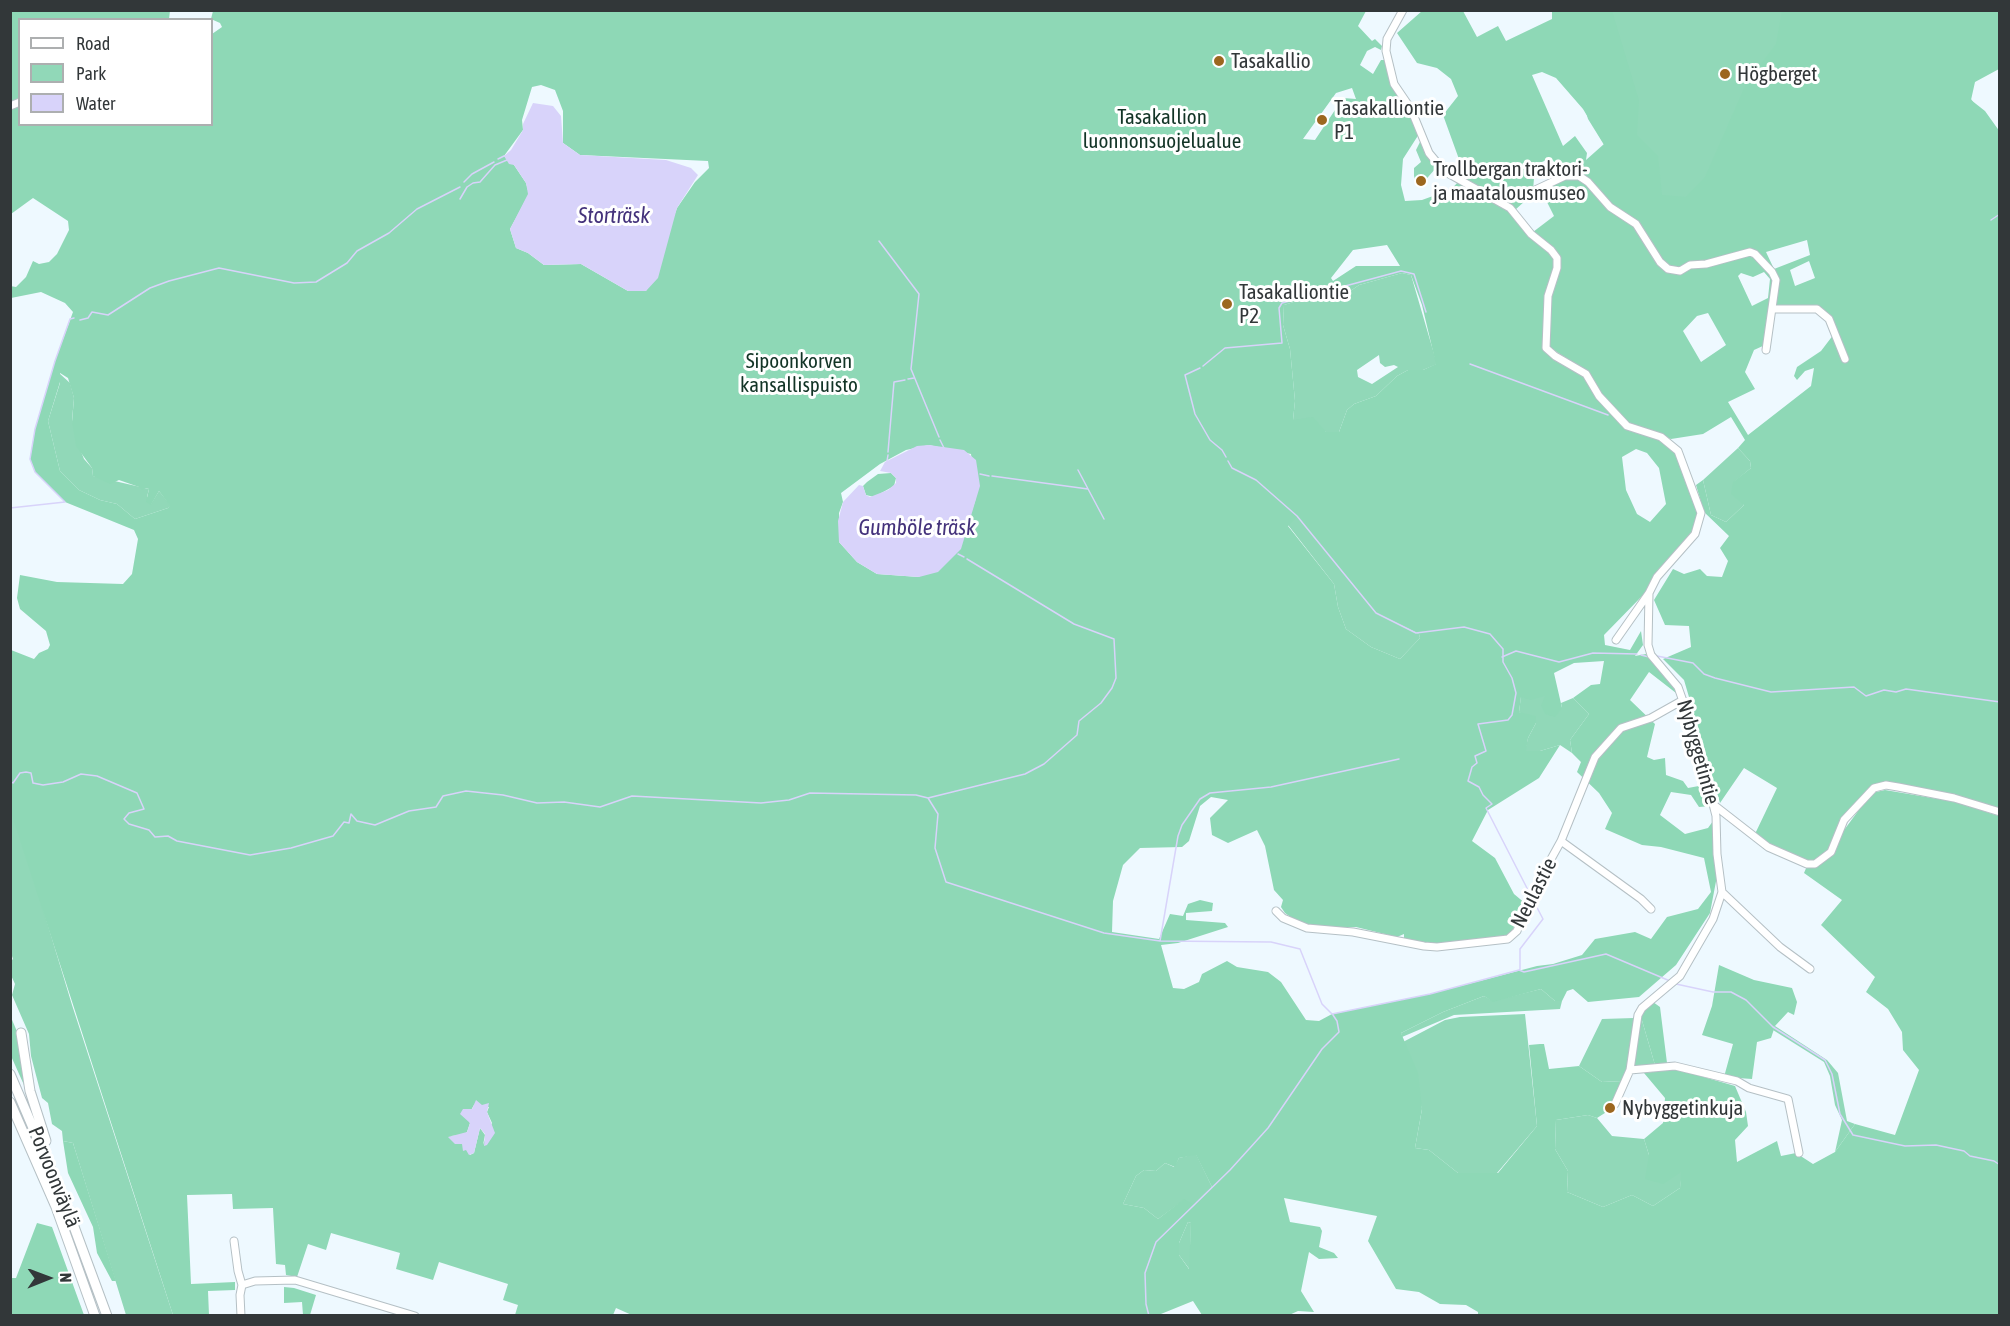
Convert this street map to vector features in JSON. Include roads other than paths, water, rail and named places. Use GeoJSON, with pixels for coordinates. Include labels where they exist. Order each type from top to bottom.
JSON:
{"type":"FeatureCollection","features":[{"type":"Feature","properties":{"kind":"highway"},"geometry":{"type":"LineString","coordinates":[[21,1033],[30,1091],[53,1161],[58,1184]]}},
{"type":"Feature","properties":{"kind":"highway","name":"Porvoonväylä"},"geometry":{"type":"LineString","coordinates":[[10,1074],[58,1184],[107,1316]]}},
{"type":"Feature","properties":{"kind":"highway","name":"Porvoonväylä"},"geometry":{"type":"LineString","coordinates":[[10,1102],[62,1223],[95,1316]]}},
{"type":"Feature","properties":{"kind":"street"},"geometry":{"type":"LineString","coordinates":[[1403,10],[1386,46],[1394,84],[1411,109],[1429,153],[1439,168],[1510,208],[1531,234],[1557,258],[1557,268],[1548,296],[1546,348],[1586,374],[1620,420],[1633,430],[1668,440],[1684,461],[1700,504],[1701,520],[1695,534],[1657,577],[1649,593],[1616,640]]}},
{"type":"Feature","properties":{"kind":"street"},"geometry":{"type":"LineString","coordinates":[[1491,197],[1533,191],[1565,176],[1584,178],[1610,207],[1636,224],[1660,262],[1668,269],[1680,271],[1690,265],[1706,264],[1750,252],[1755,254],[1772,272],[1776,280],[1766,350]]}},
{"type":"Feature","properties":{"kind":"street"},"geometry":{"type":"LineString","coordinates":[[1772,309],[1817,309],[1829,319],[1845,359]]}},
{"type":"Feature","properties":{"kind":"street","name":"Nybyggetintie"},"geometry":{"type":"LineString","coordinates":[[1614,1104],[1630,1070],[1638,1015],[1642,1008],[1680,976],[1710,925],[1722,892],[1714,805],[1683,700],[1678,687],[1651,655],[1648,645],[1649,593]]}},
{"type":"Feature","properties":{"kind":"street","name":"Neulastie"},"geometry":{"type":"LineString","coordinates":[[1276,911],[1283,918],[1312,930],[1353,932],[1437,947],[1508,939],[1517,931],[1531,895],[1561,841],[1589,768],[1610,738],[1621,728],[1650,718],[1683,700]]}},
{"type":"Feature","properties":{"kind":"street"},"geometry":{"type":"LineString","coordinates":[[1714,805],[1768,847],[1807,864],[1815,864],[1831,852],[1844,820],[1874,788],[1886,785],[1909,789],[1954,798],[2000,812]]}},
{"type":"Feature","properties":{"kind":"street"},"geometry":{"type":"LineString","coordinates":[[1561,841],[1651,909]]}},
{"type":"Feature","properties":{"kind":"street"},"geometry":{"type":"LineString","coordinates":[[1722,892],[1780,947],[1810,969]]}},
{"type":"Feature","properties":{"kind":"street"},"geometry":{"type":"LineString","coordinates":[[1630,1070],[1675,1066],[1737,1081],[1749,1088],[1788,1098],[1799,1153]]}},
{"type":"Feature","properties":{"kind":"street"},"geometry":{"type":"LineString","coordinates":[[234,1241],[238,1271],[243,1285],[240,1295],[241,1316]]}},
{"type":"Feature","properties":{"kind":"street"},"geometry":{"type":"LineString","coordinates":[[243,1285],[255,1281],[295,1280],[415,1316]]}},
{"type":"Feature","properties":{"kind":"water","name":"Storträsk"},"geometry":{"type":"Polygon","coordinates":[[[533,103],[553,106],[561,116],[563,143],[580,155],[666,160],[691,168],[698,175],[677,208],[658,278],[646,291],[628,291],[581,264],[544,265],[528,253],[516,248],[510,229],[528,194],[526,183],[514,165],[509,164],[504,156],[511,150],[523,130],[523,124],[533,103]]]}},
{"type":"Feature","properties":{"kind":"water","name":"Gumböle träsk"},"geometry":{"type":"Polygon","coordinates":[[[929,445],[964,450],[976,460],[980,486],[961,549],[938,572],[919,577],[877,574],[857,562],[839,542],[838,521],[843,502],[859,485],[863,486],[866,495],[870,497],[888,490],[896,483],[896,478],[891,473],[880,471],[885,462],[917,446],[929,445]]]}},
{"type":"Feature","properties":{"kind":"water"},"geometry":{"type":"Polygon","coordinates":[[[476,1100],[482,1105],[489,1103],[487,1112],[495,1133],[484,1146],[485,1134],[480,1128],[474,1153],[469,1155],[466,1150],[463,1151],[462,1144],[455,1144],[448,1137],[467,1132],[470,1123],[460,1114],[463,1109],[472,1109],[476,1100]]]}},
{"type":"Feature","properties":{"kind":"waterway"},"geometry":{"type":"LineString","coordinates":[[498,159],[504,156]]}},
{"type":"Feature","properties":{"kind":"waterway"},"geometry":{"type":"LineString","coordinates":[[460,199],[467,187],[480,182],[495,165],[507,160]]}},
{"type":"Feature","properties":{"kind":"waterway"},"geometry":{"type":"LineString","coordinates":[[464,182],[472,174],[494,162]]}},
{"type":"Feature","properties":{"kind":"waterway"},"geometry":{"type":"LineString","coordinates":[[80,320],[88,318],[92,312],[108,315],[150,288],[219,268],[294,283],[316,282],[347,263],[357,251],[389,233],[417,209],[460,187]]}},
{"type":"Feature","properties":{"kind":"waterway"},"geometry":{"type":"LineString","coordinates":[[1991,220],[2000,214]]}},
{"type":"Feature","properties":{"kind":"waterway"},"geometry":{"type":"LineString","coordinates":[[879,241],[919,294],[911,369],[939,437]]}},
{"type":"Feature","properties":{"kind":"waterway"},"geometry":{"type":"LineString","coordinates":[[1203,366],[1225,348],[1282,343],[1279,308],[1282,303],[1401,271],[1414,274],[1426,312]]}},
{"type":"Feature","properties":{"kind":"waterway"},"geometry":{"type":"LineString","coordinates":[[10,508],[65,502],[35,472],[30,459],[35,429],[55,361],[70,319],[74,318]]}},
{"type":"Feature","properties":{"kind":"waterway"},"geometry":{"type":"LineString","coordinates":[[1470,364],[1608,415]]}},
{"type":"Feature","properties":{"kind":"waterway"},"geometry":{"type":"LineString","coordinates":[[1200,368],[1185,375],[1195,414],[1210,440],[1222,450],[1226,457]]}},
{"type":"Feature","properties":{"kind":"waterway"},"geometry":{"type":"LineString","coordinates":[[908,379],[914,378]]}},
{"type":"Feature","properties":{"kind":"waterway"},"geometry":{"type":"LineString","coordinates":[[888,452],[894,382],[905,380]]}},
{"type":"Feature","properties":{"kind":"waterway"},"geometry":{"type":"LineString","coordinates":[[940,440],[944,448]]}},
{"type":"Feature","properties":{"kind":"waterway"},"geometry":{"type":"LineString","coordinates":[[887,461],[888,455]]}},
{"type":"Feature","properties":{"kind":"waterway"},"geometry":{"type":"LineString","coordinates":[[1228,461],[1232,468],[1256,480],[1297,516],[1376,613],[1416,633],[1464,627],[1490,634],[1503,649],[1503,662],[1512,678],[1516,693],[1512,715],[1508,720],[1478,724],[1486,751],[1475,756],[1477,763],[1472,767],[1468,781],[1479,787],[1492,804],[1486,808],[1530,894]]}},
{"type":"Feature","properties":{"kind":"waterway"},"geometry":{"type":"LineString","coordinates":[[1078,470],[1104,519]]}},
{"type":"Feature","properties":{"kind":"waterway"},"geometry":{"type":"LineString","coordinates":[[980,474],[989,476]]}},
{"type":"Feature","properties":{"kind":"waterway"},"geometry":{"type":"LineString","coordinates":[[992,476],[1088,489]]}},
{"type":"Feature","properties":{"kind":"waterway"},"geometry":{"type":"LineString","coordinates":[[958,554],[964,557]]}},
{"type":"Feature","properties":{"kind":"waterway"},"geometry":{"type":"LineString","coordinates":[[928,798],[1025,774],[1044,764],[1077,735],[1079,721],[1101,703],[1116,678],[1114,639],[1074,624],[967,559]]}},
{"type":"Feature","properties":{"kind":"waterway"},"geometry":{"type":"LineString","coordinates":[[1502,657],[1516,651],[1559,662],[1593,653],[1637,654]]}},
{"type":"Feature","properties":{"kind":"waterway"},"geometry":{"type":"LineString","coordinates":[[1641,655],[1649,657]]}},
{"type":"Feature","properties":{"kind":"waterway"},"geometry":{"type":"LineString","coordinates":[[1657,656],[1693,663],[1704,674],[1771,692],[1854,687],[1866,696],[1884,690],[1896,692],[1906,689],[2000,702]]}},
{"type":"Feature","properties":{"kind":"waterway"},"geometry":{"type":"LineString","coordinates":[[1160,941],[1178,836],[1182,825],[1200,799],[1210,793],[1271,787],[1399,759]]}},
{"type":"Feature","properties":{"kind":"waterway"},"geometry":{"type":"LineString","coordinates":[[10,781],[13,783],[20,773],[26,772],[31,773],[33,783],[43,785],[63,782],[81,774],[97,776],[137,793],[144,809],[129,813],[124,819],[129,824],[149,830],[155,837],[168,836],[177,841],[250,855],[291,848],[333,836],[344,822],[349,823],[351,814],[357,821],[375,825],[409,811],[436,807],[443,796],[466,791],[503,795],[537,803],[564,802],[600,807],[632,796],[761,803],[789,800],[810,793],[916,795],[928,798],[938,814],[935,848],[946,882],[1104,933],[1160,941],[1271,942],[1300,949],[1322,1004],[1332,1014],[1430,994],[1519,970],[1524,972],[1606,954],[1670,981]]}},
{"type":"Feature","properties":{"kind":"waterway"},"geometry":{"type":"LineString","coordinates":[[1520,969],[1520,949],[1543,919],[1532,898]]}},
{"type":"Feature","properties":{"kind":"waterway"},"geometry":{"type":"LineString","coordinates":[[1676,984],[1713,992],[1731,992],[1746,1000],[1773,1027],[1825,1060],[1832,1074],[1840,1114],[1853,1135],[1905,1146],[1936,1145],[1964,1151],[1970,1156],[1994,1161],[2000,1165]]}},
{"type":"Feature","properties":{"kind":"waterway"},"geometry":{"type":"LineString","coordinates":[[1149,1316],[1146,1304],[1145,1273],[1156,1242],[1230,1170],[1268,1128],[1322,1049],[1339,1032],[1333,1015]]}},
{"type":"Feature","properties":{"kind":"place","name":"Tasakallio"},"geometry":{"type":"Point","coordinates":[1219,61]}},
{"type":"Feature","properties":{"kind":"place","name":"Högberget"},"geometry":{"type":"Point","coordinates":[1725,74]}},
{"type":"Feature","properties":{"kind":"place","name":"Tasakalliontie P1"},"geometry":{"type":"Point","coordinates":[1322,120]}},
{"type":"Feature","properties":{"kind":"place","name":"Trollbergan traktori- ja maatalousmuseo"},"geometry":{"type":"Point","coordinates":[1421,181]}},
{"type":"Feature","properties":{"kind":"place","name":"Tasakalliontie P2"},"geometry":{"type":"Point","coordinates":[1227,304]}},
{"type":"Feature","properties":{"kind":"place","name":"Nybyggetinkuja"},"geometry":{"type":"Point","coordinates":[1610,1108]}},
{"type":"Feature","properties":{"kind":"park label","name":"Tasakallion luonnonsuojelualue"},"geometry":{"type":"Point","coordinates":[1162,129]}},
{"type":"Feature","properties":{"kind":"park label","name":"Sipoonkorven kansallispuisto"},"geometry":{"type":"Point","coordinates":[799,373]}}]}
